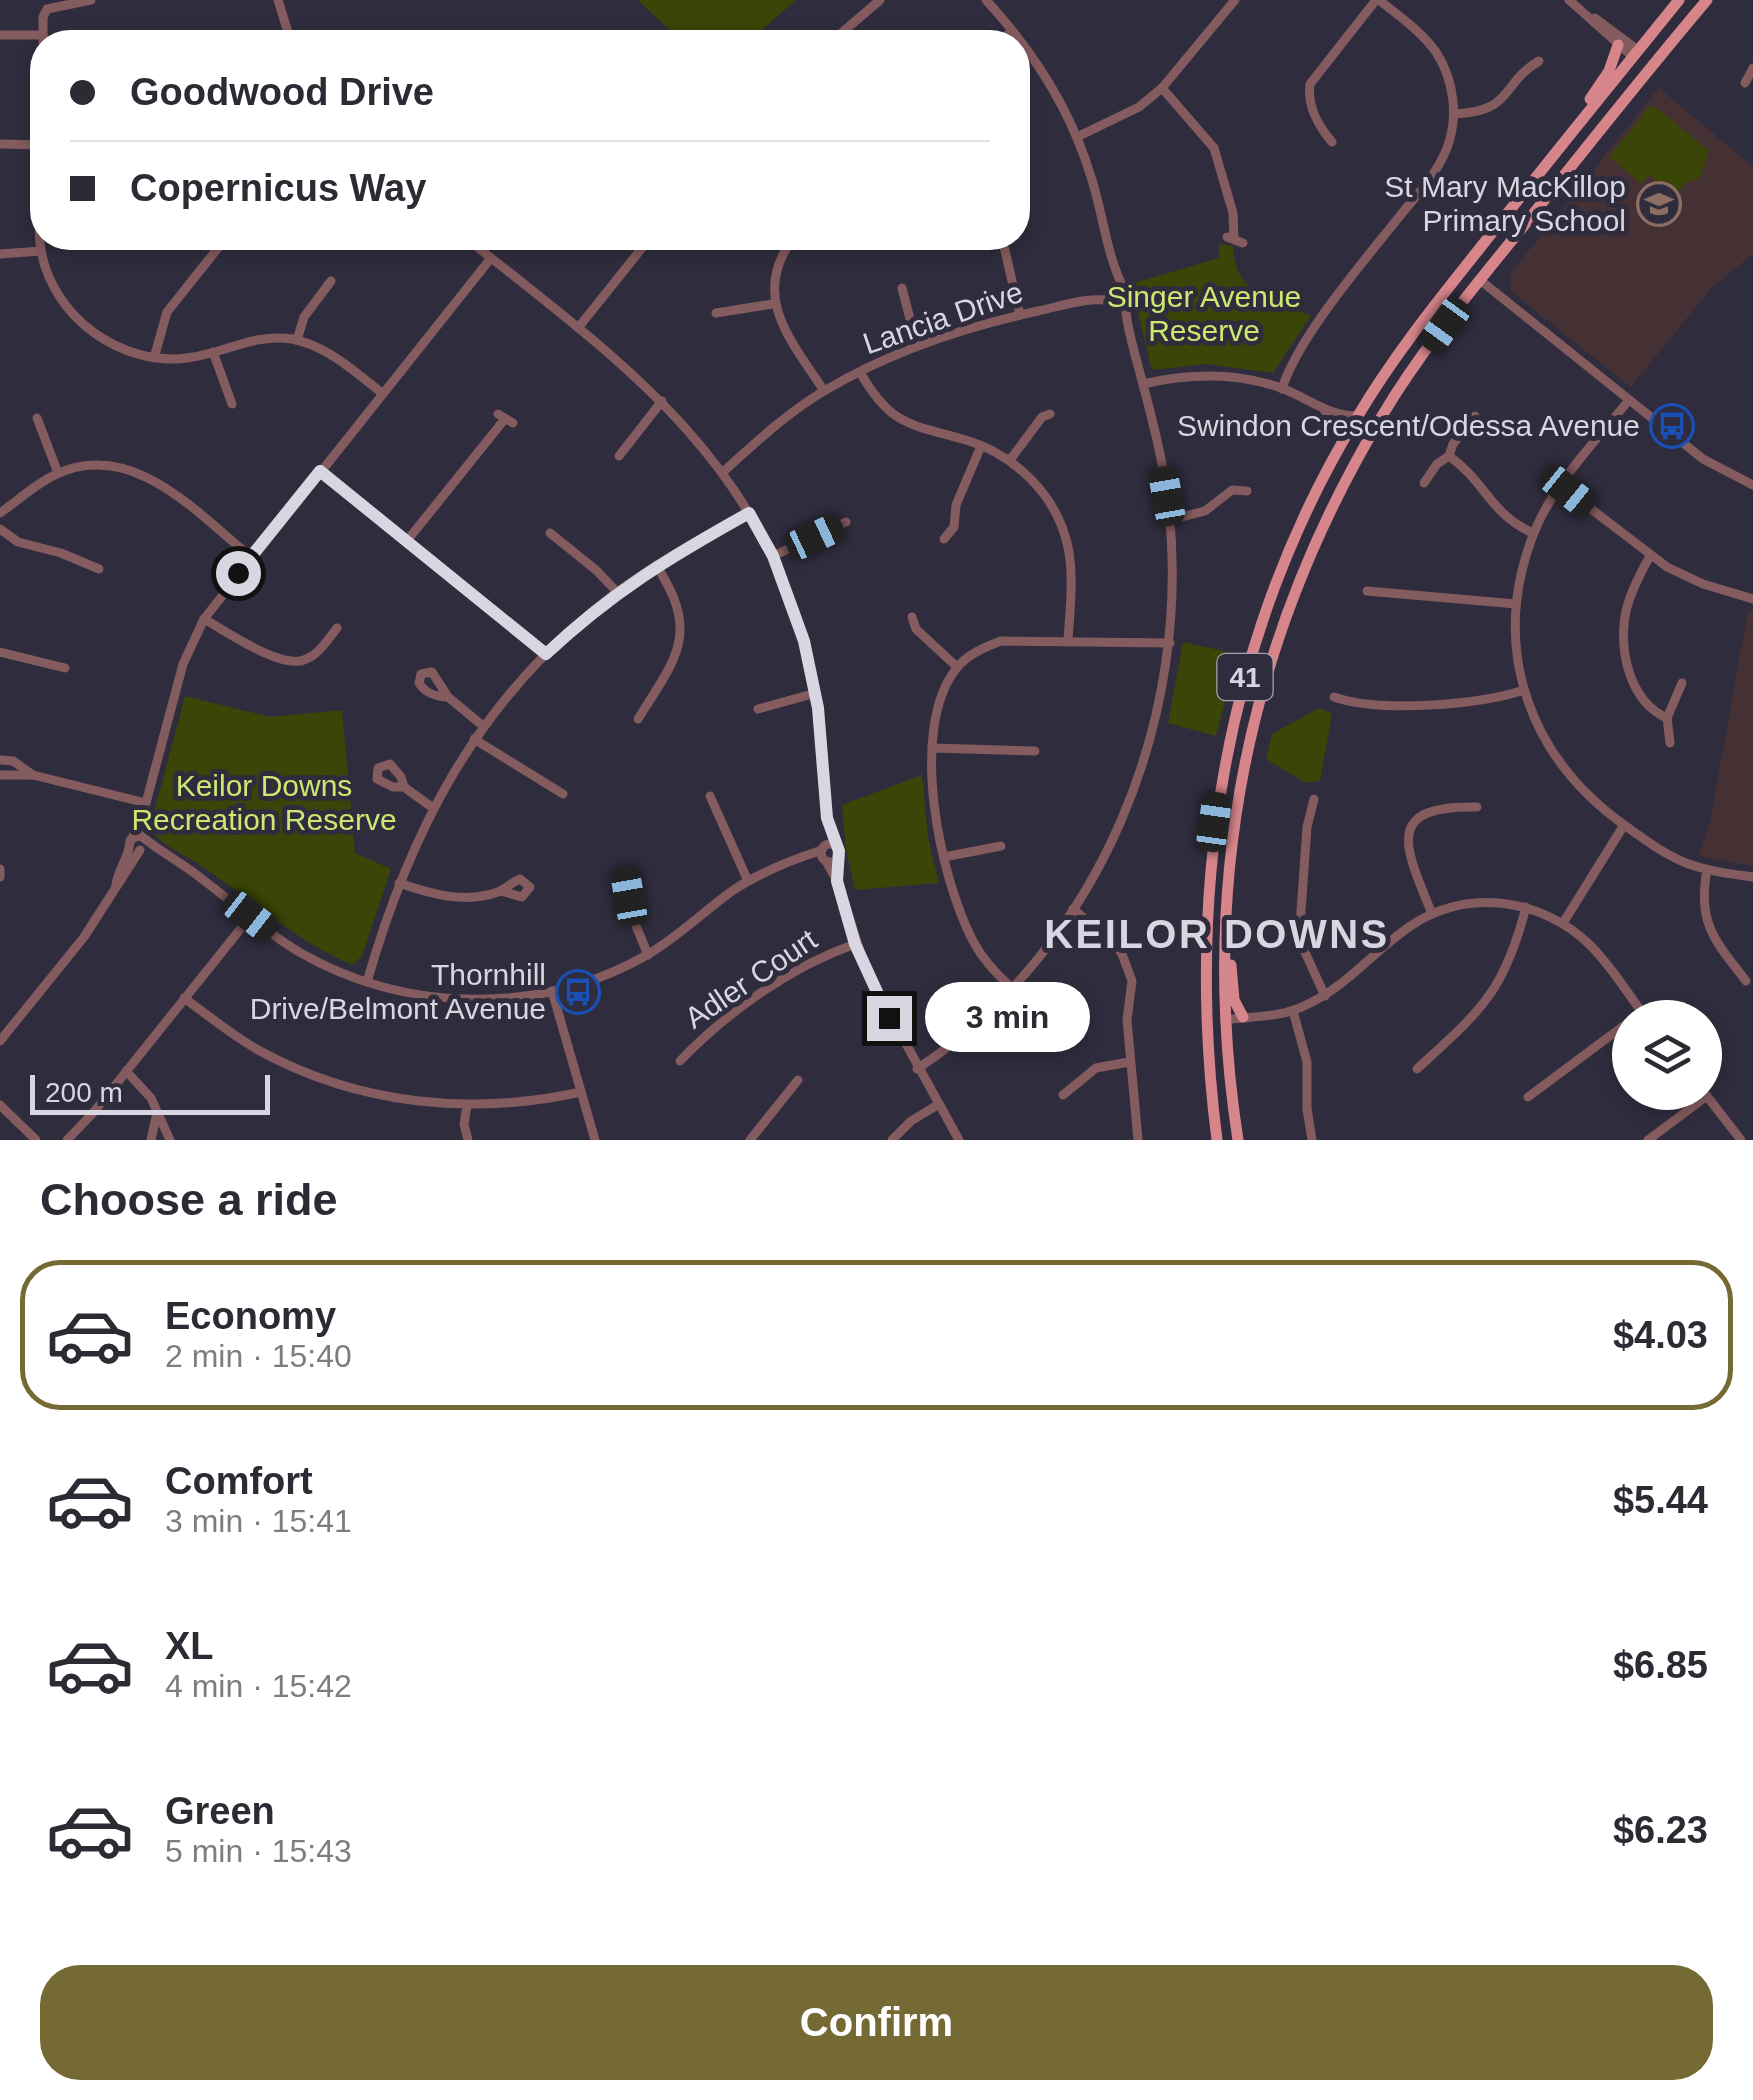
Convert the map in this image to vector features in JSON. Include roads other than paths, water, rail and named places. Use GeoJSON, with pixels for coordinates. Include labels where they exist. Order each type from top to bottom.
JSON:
{"type":"FeatureCollection","features":[{"type":"Feature","properties":{"kind":"main road","name":"41"},"geometry":{"type":"LineString","coordinates":[[1217,1140],[1205,1012],[1211,848],[1239,699],[1268,605],[1304,518],[1349,430],[1402,348],[1679,0]]}},
{"type":"Feature","properties":{"kind":"main road","name":"41"},"geometry":{"type":"LineString","coordinates":[[1235,1140],[1224,1020],[1229,867],[1244,766],[1264,681],[1315,540],[1345,479],[1414,367],[1707,0]]}},
{"type":"Feature","properties":{"kind":"main road"},"geometry":{"type":"LineString","coordinates":[[1572,134],[1609,71],[1618,45]]}},
{"type":"Feature","properties":{"kind":"main road"},"geometry":{"type":"LineString","coordinates":[[1636,53],[1652,66]]}},
{"type":"Feature","properties":{"kind":"main road"},"geometry":{"type":"LineString","coordinates":[[1464,268],[1480,280]]}},
{"type":"Feature","properties":{"kind":"main road"},"geometry":{"type":"LineString","coordinates":[[1349,430],[1365,428],[1414,367]]}},
{"type":"Feature","properties":{"kind":"main road"},"geometry":{"type":"LineString","coordinates":[[1225,926],[1232,994],[1248,1018]]}},
{"type":"Feature","properties":{"kind":"main road"},"geometry":{"type":"LineString","coordinates":[[1213,1108],[1213,1034],[1224,1020]]}},
{"type":"Feature","properties":{"kind":"street"},"geometry":{"type":"LineString","coordinates":[[44,30],[47,9],[86,0]]}},
{"type":"Feature","properties":{"kind":"street"},"geometry":{"type":"LineString","coordinates":[[278,0],[287,30]]}},
{"type":"Feature","properties":{"kind":"street"},"geometry":{"type":"LineString","coordinates":[[846,30],[880,0]]}},
{"type":"Feature","properties":{"kind":"street"},"geometry":{"type":"LineString","coordinates":[[986,0],[1012,30]]}},
{"type":"Feature","properties":{"kind":"street"},"geometry":{"type":"LineString","coordinates":[[1077,137],[1128,113],[1162,88],[1235,0]]}},
{"type":"Feature","properties":{"kind":"street"},"geometry":{"type":"LineString","coordinates":[[1282,389],[1291,366],[1337,296],[1438,166],[1450,137],[1454,114],[1451,89],[1435,52],[1416,30],[1378,0],[1310,84],[1310,100],[1329,138],[1317,143]]}},
{"type":"Feature","properties":{"kind":"street"},"geometry":{"type":"LineString","coordinates":[[1569,0],[1636,53]]}},
{"type":"Feature","properties":{"kind":"street"},"geometry":{"type":"LineString","coordinates":[[1580,9],[1618,45],[1636,53]]}},
{"type":"Feature","properties":{"kind":"street"},"geometry":{"type":"LineString","coordinates":[[0,34],[30,37]]}},
{"type":"Feature","properties":{"kind":"street"},"geometry":{"type":"LineString","coordinates":[[917,1068],[976,1027],[1012,988],[1072,909],[1106,854],[1136,786],[1159,710],[1170,643],[1174,581],[1170,520],[1143,384],[1096,193],[1077,137],[1030,56]]}},
{"type":"Feature","properties":{"kind":"street"},"geometry":{"type":"LineString","coordinates":[[1454,114],[1484,110],[1498,103],[1532,61]]}},
{"type":"Feature","properties":{"kind":"street"},"geometry":{"type":"LineString","coordinates":[[1745,83],[1753,68]]}},
{"type":"Feature","properties":{"kind":"street"},"geometry":{"type":"LineString","coordinates":[[1162,88],[1214,148],[1235,239]]}},
{"type":"Feature","properties":{"kind":"street"},"geometry":{"type":"LineString","coordinates":[[0,144],[30,144]]}},
{"type":"Feature","properties":{"kind":"street"},"geometry":{"type":"LineString","coordinates":[[154,358],[168,312],[217,250]]}},
{"type":"Feature","properties":{"kind":"street"},"geometry":{"type":"LineString","coordinates":[[481,250],[662,401],[723,472],[773,556],[798,620],[816,694],[827,818],[824,855],[878,996],[959,1140]]}},
{"type":"Feature","properties":{"kind":"street"},"geometry":{"type":"LineString","coordinates":[[578,328],[640,250]]}},
{"type":"Feature","properties":{"kind":"street"},"geometry":{"type":"LineString","coordinates":[[786,250],[778,264],[773,304],[782,326],[824,391]]}},
{"type":"Feature","properties":{"kind":"street"},"geometry":{"type":"LineString","coordinates":[[1005,250],[1020,315]]}},
{"type":"Feature","properties":{"kind":"street"},"geometry":{"type":"LineString","coordinates":[[0,254],[42,251],[53,283],[82,323],[112,346],[174,360],[250,340],[297,340],[328,353],[382,394]]}},
{"type":"Feature","properties":{"kind":"street"},"geometry":{"type":"LineString","coordinates":[[0,1041],[74,950],[116,885],[118,870],[139,843],[183,664],[204,619],[491,258]]}},
{"type":"Feature","properties":{"kind":"street"},"geometry":{"type":"LineString","coordinates":[[1480,280],[1703,459],[1753,485]]}},
{"type":"Feature","properties":{"kind":"street"},"geometry":{"type":"LineString","coordinates":[[297,340],[304,316],[332,281]]}},
{"type":"Feature","properties":{"kind":"street"},"geometry":{"type":"LineString","coordinates":[[902,288],[917,346]]}},
{"type":"Feature","properties":{"kind":"street"},"geometry":{"type":"LineString","coordinates":[[1117,290],[1108,295],[1128,323]]}},
{"type":"Feature","properties":{"kind":"street","name":"Lancia Drive"},"geometry":{"type":"LineString","coordinates":[[723,472],[782,420],[860,372],[917,346],[1117,290]]}},
{"type":"Feature","properties":{"kind":"street","name":"Lancia Drive"},"geometry":{"type":"LineString","coordinates":[[1091,300],[1114,301]]}},
{"type":"Feature","properties":{"kind":"street"},"geometry":{"type":"LineString","coordinates":[[716,313],[773,304]]}},
{"type":"Feature","properties":{"kind":"street"},"geometry":{"type":"LineString","coordinates":[[213,352],[233,405]]}},
{"type":"Feature","properties":{"kind":"street"},"geometry":{"type":"LineString","coordinates":[[860,372],[878,401],[910,426],[982,446],[1010,460],[1036,484],[1064,534],[1070,566],[1068,640]]}},
{"type":"Feature","properties":{"kind":"street"},"geometry":{"type":"LineString","coordinates":[[1143,384],[1207,376],[1235,377],[1282,389],[1339,415],[1358,416]]}},
{"type":"Feature","properties":{"kind":"street"},"geometry":{"type":"LineString","coordinates":[[1629,400],[1561,486],[1534,534],[1516,604],[1517,664],[1544,738],[1590,799],[1670,855],[1707,870],[1753,878]]}},
{"type":"Feature","properties":{"kind":"street"},"geometry":{"type":"LineString","coordinates":[[620,456],[662,401]]}},
{"type":"Feature","properties":{"kind":"street"},"geometry":{"type":"LineString","coordinates":[[1319,408],[1349,430]]}},
{"type":"Feature","properties":{"kind":"street"},"geometry":{"type":"LineString","coordinates":[[1010,460],[1043,413]]}},
{"type":"Feature","properties":{"kind":"street"},"geometry":{"type":"LineString","coordinates":[[1423,485],[1437,464],[1450,456],[1453,444],[1475,416]]}},
{"type":"Feature","properties":{"kind":"street"},"geometry":{"type":"LineString","coordinates":[[37,418],[58,474]]}},
{"type":"Feature","properties":{"kind":"street"},"geometry":{"type":"LineString","coordinates":[[406,542],[505,419]]}},
{"type":"Feature","properties":{"kind":"street"},"geometry":{"type":"LineString","coordinates":[[944,539],[957,529],[956,505],[982,446]]}},
{"type":"Feature","properties":{"kind":"street"},"geometry":{"type":"LineString","coordinates":[[1450,456],[1500,513],[1534,534]]}},
{"type":"Feature","properties":{"kind":"street"},"geometry":{"type":"LineString","coordinates":[[0,514],[39,483],[58,474],[93,465],[117,466],[166,488],[251,557]]}},
{"type":"Feature","properties":{"kind":"street"},"geometry":{"type":"LineString","coordinates":[[320,471],[546,654]]}},
{"type":"Feature","properties":{"kind":"street"},"geometry":{"type":"LineString","coordinates":[[1170,520],[1205,511],[1226,493],[1242,486]]}},
{"type":"Feature","properties":{"kind":"street"},"geometry":{"type":"LineString","coordinates":[[1561,486],[1650,556],[1696,581],[1753,599]]}},
{"type":"Feature","properties":{"kind":"street"},"geometry":{"type":"LineString","coordinates":[[367,982],[399,883],[433,808],[484,726],[546,654],[594,610],[656,565],[749,513]]}},
{"type":"Feature","properties":{"kind":"street"},"geometry":{"type":"LineString","coordinates":[[773,556],[846,522]]}},
{"type":"Feature","properties":{"kind":"street"},"geometry":{"type":"LineString","coordinates":[[0,529],[18,542],[100,568]]}},
{"type":"Feature","properties":{"kind":"street"},"geometry":{"type":"LineString","coordinates":[[550,533],[618,593]]}},
{"type":"Feature","properties":{"kind":"street"},"geometry":{"type":"LineString","coordinates":[[1650,556],[1627,607],[1625,652],[1640,695],[1654,712],[1667,718]]}},
{"type":"Feature","properties":{"kind":"street"},"geometry":{"type":"LineString","coordinates":[[638,719],[674,658],[681,633],[678,606],[656,565]]}},
{"type":"Feature","properties":{"kind":"street"},"geometry":{"type":"LineString","coordinates":[[1371,588],[1516,604]]}},
{"type":"Feature","properties":{"kind":"street"},"geometry":{"type":"LineString","coordinates":[[912,616],[910,630],[957,667]]}},
{"type":"Feature","properties":{"kind":"street"},"geometry":{"type":"LineString","coordinates":[[204,619],[274,657],[294,662],[318,652],[337,628]]}},
{"type":"Feature","properties":{"kind":"street"},"geometry":{"type":"LineString","coordinates":[[1012,988],[976,946],[944,858],[933,748],[937,709],[957,667],[1000,641],[1170,643]]}},
{"type":"Feature","properties":{"kind":"street"},"geometry":{"type":"LineString","coordinates":[[0,652],[66,668]]}},
{"type":"Feature","properties":{"kind":"street"},"geometry":{"type":"LineString","coordinates":[[1670,743],[1667,718],[1682,683]]}},
{"type":"Feature","properties":{"kind":"street"},"geometry":{"type":"LineString","coordinates":[[1326,706],[1334,695],[1360,704],[1465,704],[1524,690]]}},
{"type":"Feature","properties":{"kind":"street"},"geometry":{"type":"LineString","coordinates":[[758,709],[816,694]]}},
{"type":"Feature","properties":{"kind":"street"},"geometry":{"type":"LineString","coordinates":[[448,697],[484,726]]}},
{"type":"Feature","properties":{"kind":"street"},"geometry":{"type":"LineString","coordinates":[[474,739],[563,794]]}},
{"type":"Feature","properties":{"kind":"street"},"geometry":{"type":"LineString","coordinates":[[933,748],[1035,751]]}},
{"type":"Feature","properties":{"kind":"street"},"geometry":{"type":"LineString","coordinates":[[0,760],[13,761],[33,774],[145,808]]}},
{"type":"Feature","properties":{"kind":"street"},"geometry":{"type":"LineString","coordinates":[[0,775],[33,774]]}},
{"type":"Feature","properties":{"kind":"street"},"geometry":{"type":"LineString","coordinates":[[404,787],[433,808]]}},
{"type":"Feature","properties":{"kind":"street"},"geometry":{"type":"LineString","coordinates":[[710,796],[748,881]]}},
{"type":"Feature","properties":{"kind":"street"},"geometry":{"type":"LineString","coordinates":[[1314,799],[1299,939],[1325,996]]}},
{"type":"Feature","properties":{"kind":"street"},"geometry":{"type":"LineString","coordinates":[[1432,914],[1408,854],[1410,832],[1423,813],[1433,809],[1478,807]]}},
{"type":"Feature","properties":{"kind":"street"},"geometry":{"type":"LineString","coordinates":[[827,818],[837,851],[837,881]]}},
{"type":"Feature","properties":{"kind":"street"},"geometry":{"type":"LineString","coordinates":[[1563,924],[1624,825]]}},
{"type":"Feature","properties":{"kind":"street"},"geometry":{"type":"LineString","coordinates":[[139,843],[168,856],[304,955],[367,982],[413,995],[458,1000],[552,992],[597,978],[648,954],[748,881],[794,861],[824,855],[835,861],[837,851]]}},
{"type":"Feature","properties":{"kind":"street"},"geometry":{"type":"LineString","coordinates":[[824,855],[827,844],[837,851]]}},
{"type":"Feature","properties":{"kind":"street"},"geometry":{"type":"LineString","coordinates":[[944,858],[1001,846]]}},
{"type":"Feature","properties":{"kind":"street"},"geometry":{"type":"LineString","coordinates":[[0,868],[0,877]]}},
{"type":"Feature","properties":{"kind":"street"},"geometry":{"type":"LineString","coordinates":[[1707,870],[1702,901],[1706,922],[1746,981]]}},
{"type":"Feature","properties":{"kind":"street"},"geometry":{"type":"LineString","coordinates":[[625,875],[632,916],[648,954]]}},
{"type":"Feature","properties":{"kind":"street"},"geometry":{"type":"LineString","coordinates":[[399,883],[464,898],[502,891]]}},
{"type":"Feature","properties":{"kind":"street"},"geometry":{"type":"LineString","coordinates":[[1224,1020],[1293,1011],[1325,996],[1408,927],[1432,914],[1483,902],[1526,907],[1563,924],[1600,956],[1627,1000]]}},
{"type":"Feature","properties":{"kind":"street"},"geometry":{"type":"LineString","coordinates":[[1417,1069],[1479,1010],[1496,988],[1512,958],[1526,907]]}},
{"type":"Feature","properties":{"kind":"street"},"geometry":{"type":"LineString","coordinates":[[1072,909],[1115,944],[1128,970],[1132,991],[1126,1020],[1138,1140]]}},
{"type":"Feature","properties":{"kind":"street"},"geometry":{"type":"LineString","coordinates":[[66,1140],[250,916]]}},
{"type":"Feature","properties":{"kind":"street","name":"Adler Court"},"geometry":{"type":"LineString","coordinates":[[680,1061],[712,1028],[769,989],[814,961],[855,944]]}},
{"type":"Feature","properties":{"kind":"street"},"geometry":{"type":"LineString","coordinates":[[552,992],[595,1140]]}},
{"type":"Feature","properties":{"kind":"street"},"geometry":{"type":"LineString","coordinates":[[184,998],[261,1051],[368,1092],[467,1106],[581,1092]]}},
{"type":"Feature","properties":{"kind":"street"},"geometry":{"type":"LineString","coordinates":[[1293,1011],[1306,1062],[1312,1140]]}},
{"type":"Feature","properties":{"kind":"street"},"geometry":{"type":"LineString","coordinates":[[1226,1035],[1248,1018]]}},
{"type":"Feature","properties":{"kind":"street"},"geometry":{"type":"LineString","coordinates":[[1528,1097],[1612,1036]]}},
{"type":"Feature","properties":{"kind":"street"},"geometry":{"type":"LineString","coordinates":[[1063,1095],[1096,1068],[1129,1062]]}},
{"type":"Feature","properties":{"kind":"street"},"geometry":{"type":"LineString","coordinates":[[126,1071],[151,1098],[170,1140]]}},
{"type":"Feature","properties":{"kind":"street"},"geometry":{"type":"LineString","coordinates":[[750,1140],[798,1080]]}},
{"type":"Feature","properties":{"kind":"street"},"geometry":{"type":"LineString","coordinates":[[892,1140],[911,1120],[939,1104]]}},
{"type":"Feature","properties":{"kind":"street"},"geometry":{"type":"LineString","coordinates":[[0,1105],[36,1140]]}},
{"type":"Feature","properties":{"kind":"street"},"geometry":{"type":"LineString","coordinates":[[467,1106],[464,1124],[468,1140]]}},
{"type":"Feature","properties":{"kind":"street"},"geometry":{"type":"LineString","coordinates":[[1648,1140],[1686,1110]]}},
{"type":"Feature","properties":{"kind":"street"},"geometry":{"type":"LineString","coordinates":[[1718,1110],[1740,1140]]}},
{"type":"Feature","properties":{"kind":"street"},"geometry":{"type":"LineString","coordinates":[[150,1140],[156,1116]]}},
{"type":"Feature","properties":{"kind":"place","name":"St Mary MacKillop Primary School"},"geometry":{"type":"Point","coordinates":[1659,204]}},
{"type":"Feature","properties":{"kind":"place","name":"Swindon Crescent/Odessa Avenue"},"geometry":{"type":"Point","coordinates":[1672,426]}},
{"type":"Feature","properties":{"kind":"place","name":"Thornhill Drive/Belmont Avenue"},"geometry":{"type":"Point","coordinates":[578,992]}},
{"type":"Feature","properties":{"kind":"district","name":"KEILOR DOWNS"},"geometry":{"type":"Point","coordinates":[1217,934]}},
{"type":"Feature","properties":{"kind":"park label","name":"Singer Avenue Reserve"},"geometry":{"type":"Point","coordinates":[1204,314]}},
{"type":"Feature","properties":{"kind":"park label","name":"Keilor Downs Recreation Reserve"},"geometry":{"type":"Point","coordinates":[264,803]}}]}
